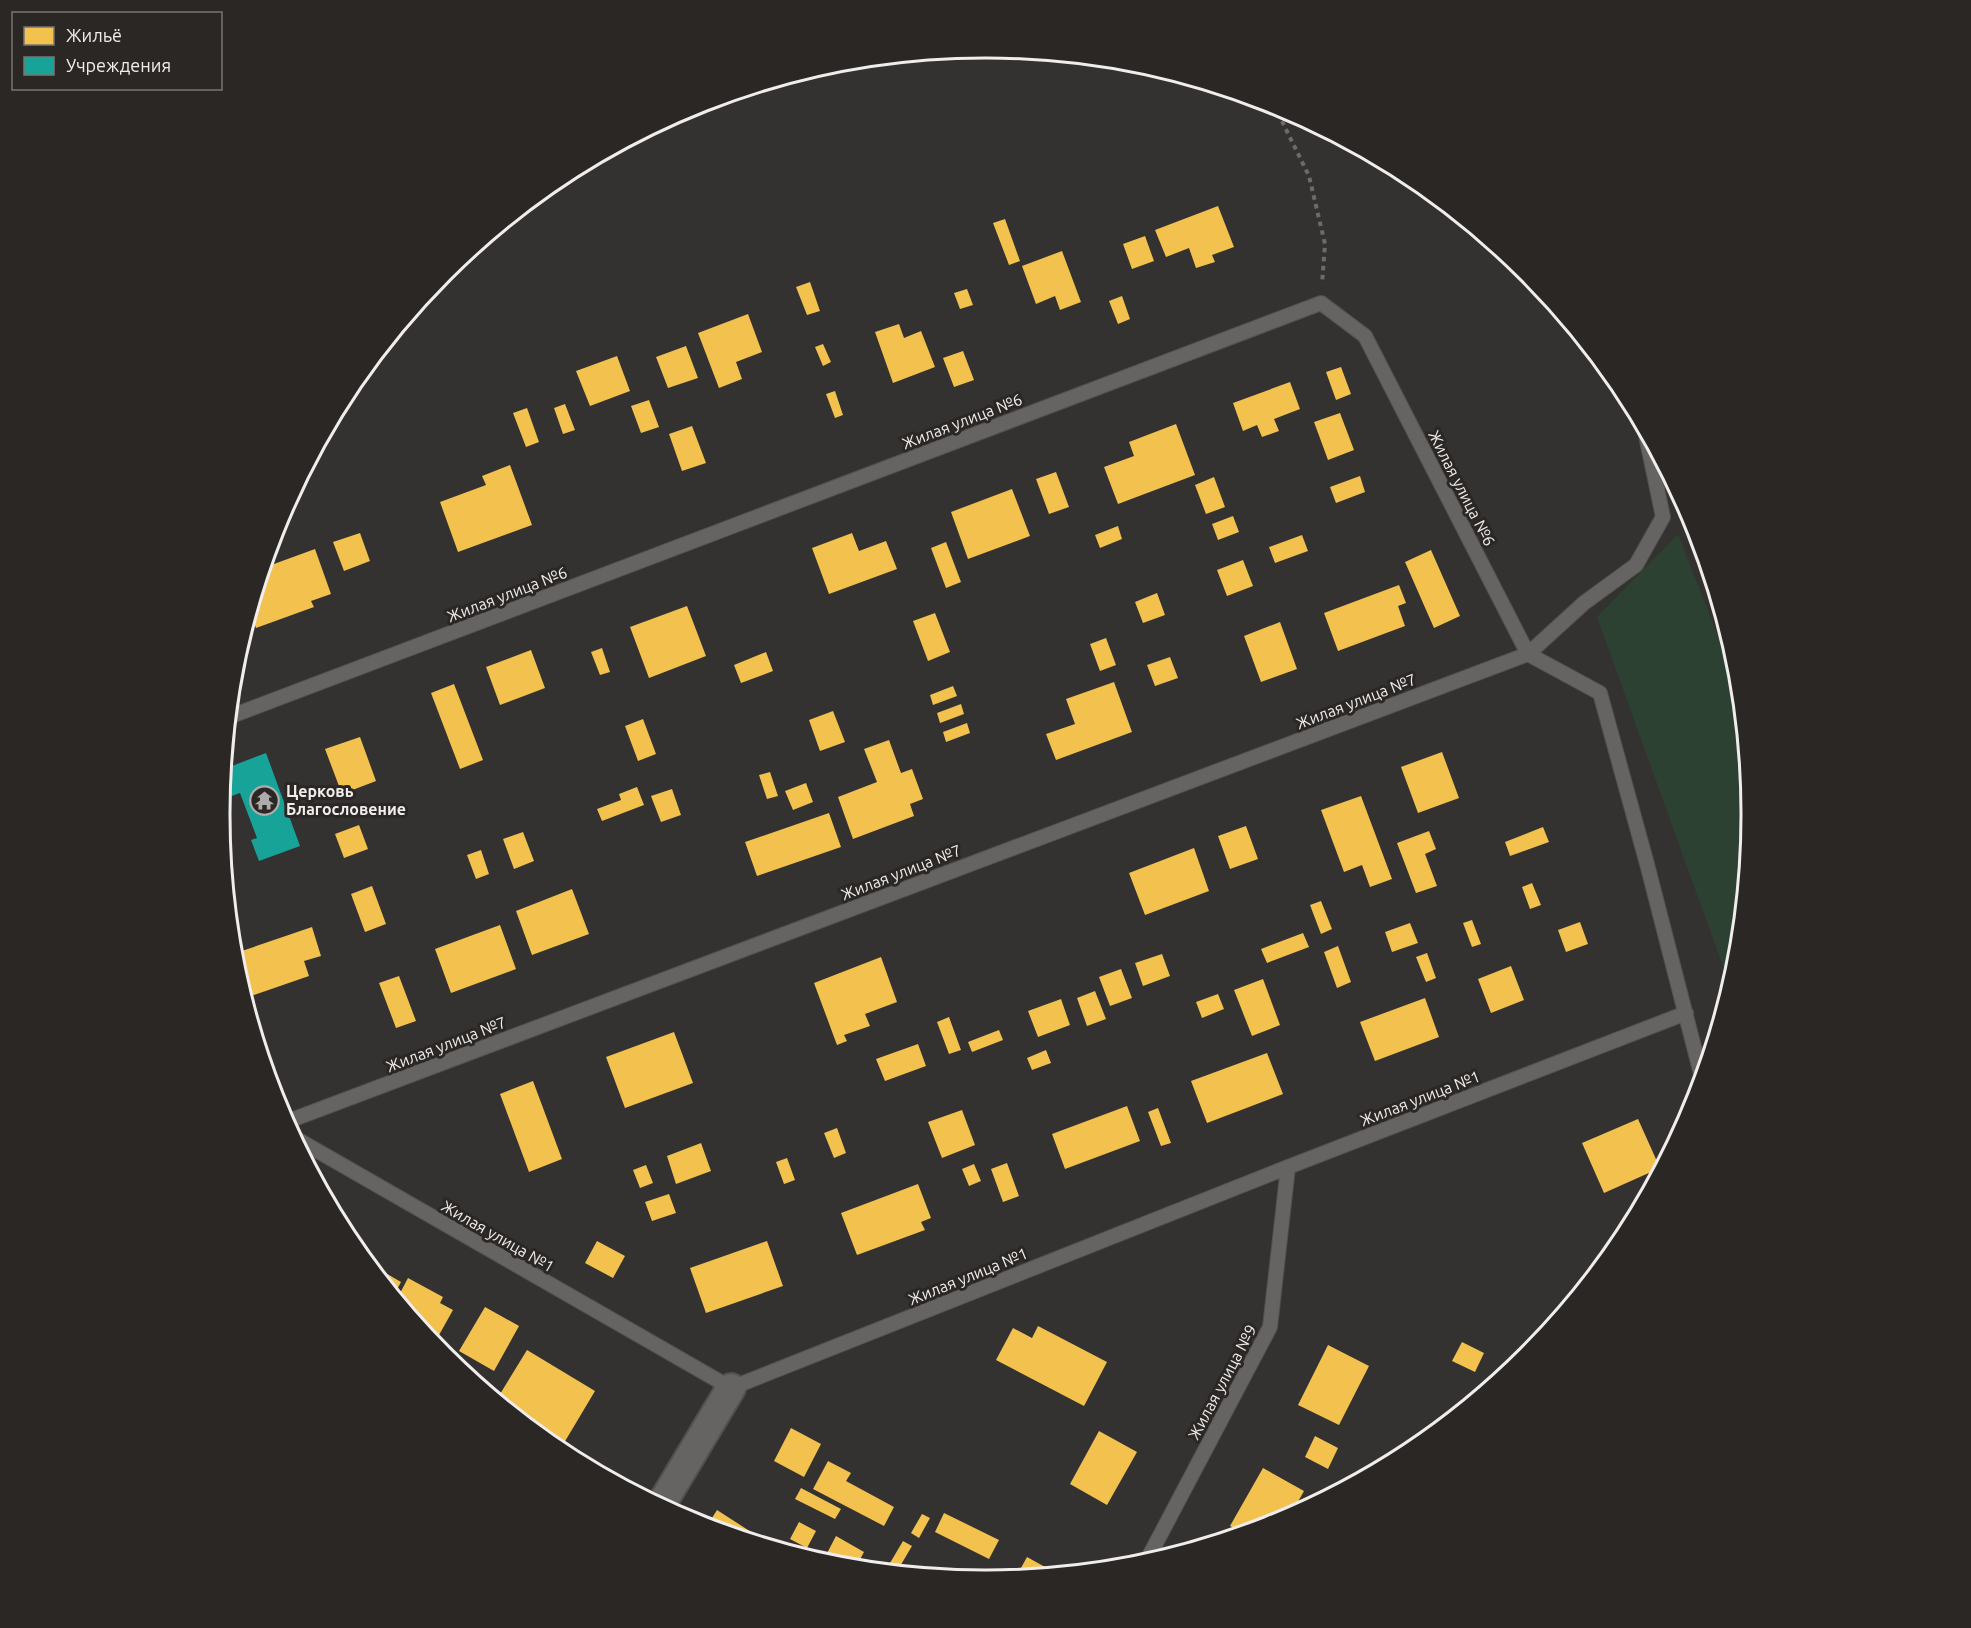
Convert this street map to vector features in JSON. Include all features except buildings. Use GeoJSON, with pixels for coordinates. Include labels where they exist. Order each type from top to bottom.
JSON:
{"type":"FeatureCollection","features":[{"type":"Feature","properties":{"kind":"street"},"geometry":{"type":"LineString","coordinates":[[665,1498],[732,1388]]}},
{"type":"Feature","properties":{"kind":"lane","name":"Жилая улица №6"},"geometry":{"type":"LineString","coordinates":[[236,714],[1321,303],[1365,336],[1528,654]]}},
{"type":"Feature","properties":{"kind":"lane"},"geometry":{"type":"LineString","coordinates":[[1650,455],[1663,517],[1636,565],[1584,603],[1528,654],[1600,693],[1698,1064]]}},
{"type":"Feature","properties":{"kind":"lane","name":"Жилая улица №7"},"geometry":{"type":"LineString","coordinates":[[295,1119],[1528,654]]}},
{"type":"Feature","properties":{"kind":"lane","name":"Жилая улица №1"},"geometry":{"type":"LineString","coordinates":[[307,1145],[732,1388],[1288,1167],[1686,1013]]}},
{"type":"Feature","properties":{"kind":"lane","name":"Жилая улица №9"},"geometry":{"type":"LineString","coordinates":[[1152,1551],[1270,1327],[1288,1167]]}},
{"type":"Feature","properties":{"kind":"path"},"geometry":{"type":"LineString","coordinates":[[1281,119],[1309,176],[1325,244],[1321,303]]}},
{"type":"Feature","properties":{"kind":"green space"},"geometry":{"type":"Polygon","coordinates":[[[1678,534],[1721,644],[1735,715],[1741,814],[1739,863],[1735,913],[1724,970],[1597,617],[1678,534]]]}},
{"type":"Feature","properties":{"kind":"place","name":"Церковь Благословение"},"geometry":{"type":"Point","coordinates":[265,800]}}]}
